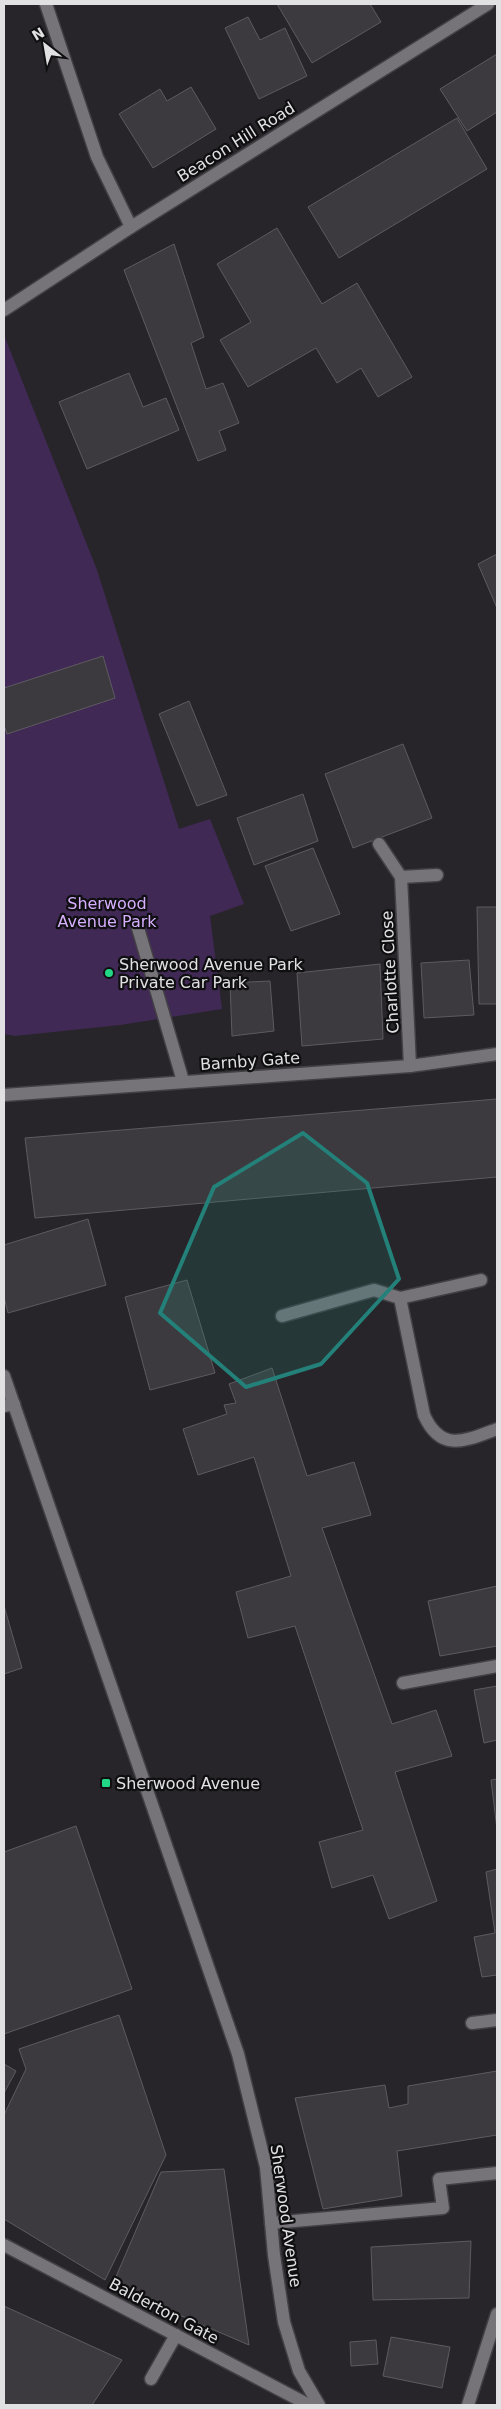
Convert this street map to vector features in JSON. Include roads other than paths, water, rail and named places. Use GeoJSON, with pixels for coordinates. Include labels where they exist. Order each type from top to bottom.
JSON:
{"type":"FeatureCollection","features":[{"type":"Feature","properties":{"kind":"street"},"geometry":{"type":"LineString","coordinates":[[46,4],[97,157],[130,227]]}},
{"type":"Feature","properties":{"kind":"street","name":"Beacon Hill Road"},"geometry":{"type":"LineString","coordinates":[[4,310],[130,227],[488,4]]}},
{"type":"Feature","properties":{"kind":"street"},"geometry":{"type":"LineString","coordinates":[[379,844],[401,877],[437,875]]}},
{"type":"Feature","properties":{"kind":"street","name":"Charlotte Close"},"geometry":{"type":"LineString","coordinates":[[401,877],[410,1066]]}},
{"type":"Feature","properties":{"kind":"street"},"geometry":{"type":"LineString","coordinates":[[138,928],[183,1081]]}},
{"type":"Feature","properties":{"kind":"street","name":"Barnby Gate"},"geometry":{"type":"LineString","coordinates":[[4,1095],[410,1066],[497,1054]]}},
{"type":"Feature","properties":{"kind":"street"},"geometry":{"type":"LineString","coordinates":[[282,1316],[374,1290],[400,1298],[480,1280]]}},
{"type":"Feature","properties":{"kind":"street"},"geometry":{"type":"LineString","coordinates":[[400,1298],[424,1415],[431,1430],[446,1440],[470,1439],[497,1429]]}},
{"type":"Feature","properties":{"kind":"street","name":"Sherwood Avenue"},"geometry":{"type":"LineString","coordinates":[[4,1376],[9,1405],[238,2054],[266,2167],[284,2322],[299,2371],[319,2405]]}},
{"type":"Feature","properties":{"kind":"street"},"geometry":{"type":"LineString","coordinates":[[402,1683],[497,1666]]}},
{"type":"Feature","properties":{"kind":"street"},"geometry":{"type":"LineString","coordinates":[[472,2023],[497,2020]]}},
{"type":"Feature","properties":{"kind":"street"},"geometry":{"type":"LineString","coordinates":[[271,2223],[443,2208],[438,2179],[497,2173]]}},
{"type":"Feature","properties":{"kind":"street","name":"Balderton Gate"},"geometry":{"type":"LineString","coordinates":[[4,2245],[309,2405]]}},
{"type":"Feature","properties":{"kind":"street"},"geometry":{"type":"LineString","coordinates":[[468,2405],[497,2314]]}},
{"type":"Feature","properties":{"kind":"street"},"geometry":{"type":"LineString","coordinates":[[151,2379],[176,2336]]}},
{"type":"Feature","properties":{"kind":"place","name":"Sherwood Avenue Park Private Car Park"},"geometry":{"type":"Point","coordinates":[109,973]}},
{"type":"Feature","properties":{"kind":"place","name":"Sherwood Avenue"},"geometry":{"type":"Point","coordinates":[106,1783]}},
{"type":"Feature","properties":{"kind":"park label","name":"Sherwood Avenue Park"},"geometry":{"type":"Point","coordinates":[107,912]}}]}
